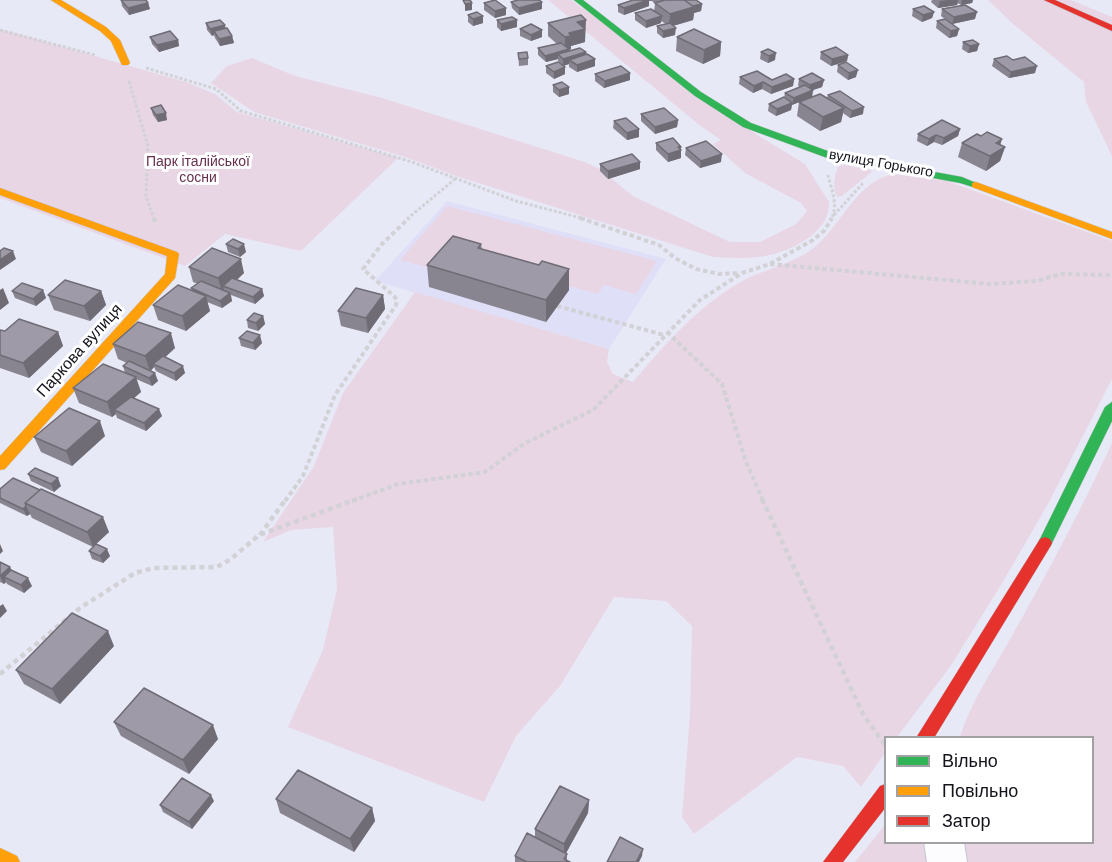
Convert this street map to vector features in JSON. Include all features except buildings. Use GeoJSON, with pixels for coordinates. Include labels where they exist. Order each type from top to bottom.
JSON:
{"type":"FeatureCollection","features":[{"type":"Feature","properties":{"kind":"street"},"geometry":{"type":"LineString","coordinates":[[55,0],[103,29],[115,40],[125,63]]}},
{"type":"Feature","properties":{"kind":"street","name":"вулиця Горького"},"geometry":{"type":"LineString","coordinates":[[578,0],[663,68],[722,110],[777,138],[834,157],[962,180],[1112,236]]}},
{"type":"Feature","properties":{"kind":"street"},"geometry":{"type":"LineString","coordinates":[[1048,0],[1112,28]]}},
{"type":"Feature","properties":{"kind":"street"},"geometry":{"type":"LineString","coordinates":[[0,191],[173,254]]}},
{"type":"Feature","properties":{"kind":"street","name":"Паркова вулиця"},"geometry":{"type":"LineString","coordinates":[[0,465],[171,275],[173,254]]}},
{"type":"Feature","properties":{"kind":"street"},"geometry":{"type":"LineString","coordinates":[[927,735],[1044,546],[1112,407]]}},
{"type":"Feature","properties":{"kind":"street"},"geometry":{"type":"LineString","coordinates":[[832,862],[884,793]]}},
{"type":"Feature","properties":{"kind":"street"},"geometry":{"type":"LineString","coordinates":[[944,844],[947,862]]}},
{"type":"Feature","properties":{"kind":"street"},"geometry":{"type":"LineString","coordinates":[[0,857],[11,862]]}},
{"type":"Feature","properties":{"kind":"path"},"geometry":{"type":"LineString","coordinates":[[0,30],[201,83],[216,89],[241,111],[412,162],[516,201],[572,215],[659,245],[675,258],[696,269],[719,274],[742,273]]}},
{"type":"Feature","properties":{"kind":"path"},"geometry":{"type":"LineString","coordinates":[[125,63],[136,110],[148,146],[146,196],[156,225],[173,254]]}},
{"type":"Feature","properties":{"kind":"path"},"geometry":{"type":"LineString","coordinates":[[834,157],[827,178],[834,199],[834,215]]}},
{"type":"Feature","properties":{"kind":"path"},"geometry":{"type":"LineString","coordinates":[[259,535],[398,484],[485,472],[525,443],[593,410],[700,300],[742,273],[770,264],[813,240],[824,231],[853,191],[888,166]]}},
{"type":"Feature","properties":{"kind":"path"},"geometry":{"type":"LineString","coordinates":[[0,674],[81,608],[135,573],[154,568],[217,567],[231,559],[259,535],[303,476],[335,395],[347,374],[370,346],[396,306],[397,300],[394,295],[376,284],[363,269],[371,255],[390,235],[455,179]]}},
{"type":"Feature","properties":{"kind":"path"},"geometry":{"type":"LineString","coordinates":[[770,264],[990,284],[1037,281],[1060,274],[1112,275]]}},
{"type":"Feature","properties":{"kind":"path"},"geometry":{"type":"LineString","coordinates":[[557,306],[666,333],[722,384],[746,459],[781,543],[864,716],[884,745]]}},
{"type":"Feature","properties":{"kind":"shaded area"},"geometry":{"type":"Polygon","coordinates":[[[447,201],[666,259],[609,349],[375,281],[447,201]]]}},
{"type":"Feature","properties":{"kind":"green space"},"geometry":{"type":"Polygon","coordinates":[[[548,0],[571,0],[759,136],[805,164],[829,202],[828,213],[823,223],[807,239],[775,254],[752,258],[713,257],[456,176],[408,158],[254,112],[211,83],[227,66],[252,58],[295,76],[382,98],[585,162],[600,169],[633,196],[730,242],[760,242],[796,224],[807,211],[801,203],[745,173],[713,144],[721,140],[698,124],[548,0]]]}},
{"type":"Feature","properties":{"kind":"green space"},"geometry":{"type":"Polygon","coordinates":[[[988,0],[1071,0],[1112,17],[1112,156],[1086,102],[1084,82],[1013,24],[988,0]]]}},
{"type":"Feature","properties":{"kind":"green space","name":"Парк італійської сосни"},"geometry":{"type":"Polygon","coordinates":[[[0,29],[186,82],[215,94],[237,112],[398,158],[301,251],[225,234],[185,266],[0,198],[0,29]]]}},
{"type":"Feature","properties":{"kind":"green space"},"geometry":{"type":"Polygon","coordinates":[[[845,165],[873,171],[842,196],[837,197],[834,186],[836,173],[839,166],[845,165]]]}},
{"type":"Feature","properties":{"kind":"green space"},"geometry":{"type":"Polygon","coordinates":[[[893,174],[947,181],[1112,241],[1112,379],[1048,504],[1001,585],[950,667],[898,736],[884,736],[884,754],[861,787],[843,766],[797,757],[694,834],[682,817],[690,714],[692,626],[666,601],[614,597],[560,686],[516,736],[484,802],[288,727],[323,650],[337,589],[333,527],[291,530],[263,542],[314,466],[343,393],[415,292],[609,349],[607,362],[613,374],[633,382],[670,340],[713,300],[744,280],[792,261],[810,251],[827,234],[851,203],[869,185],[893,174]]]}},
{"type":"Feature","properties":{"kind":"green space"},"geometry":{"type":"Polygon","coordinates":[[[447,206],[657,261],[636,294],[604,285],[598,294],[448,253],[434,269],[400,260],[447,206]]]}},
{"type":"Feature","properties":{"kind":"green space"},"geometry":{"type":"Polygon","coordinates":[[[1112,443],[1112,862],[960,862],[957,844],[1094,844],[1094,736],[960,736],[977,696],[1027,609],[1112,443]]]}},
{"type":"Feature","properties":{"kind":"green space"},"geometry":{"type":"Polygon","coordinates":[[[884,826],[884,844],[928,844],[931,862],[855,862],[884,826]]]}},
{"type":"Feature","properties":{"kind":"traffic: fast"},"geometry":{"type":"LineString","coordinates":[[578,0],[698,94],[747,125],[834,157],[962,180],[976,185]]}},
{"type":"Feature","properties":{"kind":"traffic: fast"},"geometry":{"type":"LineString","coordinates":[[1045,543],[1112,407]]}},
{"type":"Feature","properties":{"kind":"traffic: slow"},"geometry":{"type":"LineString","coordinates":[[55,0],[103,29],[115,40],[125,63]]}},
{"type":"Feature","properties":{"kind":"traffic: slow"},"geometry":{"type":"LineString","coordinates":[[976,185],[1112,236]]}},
{"type":"Feature","properties":{"kind":"traffic: slow"},"geometry":{"type":"LineString","coordinates":[[0,191],[173,254],[171,275],[0,465]]}},
{"type":"Feature","properties":{"kind":"traffic: slow"},"geometry":{"type":"LineString","coordinates":[[0,857],[11,862]]}},
{"type":"Feature","properties":{"kind":"traffic: jam"},"geometry":{"type":"LineString","coordinates":[[1048,0],[1112,28]]}},
{"type":"Feature","properties":{"kind":"traffic: jam"},"geometry":{"type":"LineString","coordinates":[[925,736],[1045,543]]}},
{"type":"Feature","properties":{"kind":"traffic: jam"},"geometry":{"type":"LineString","coordinates":[[832,862],[884,795]]}}]}
